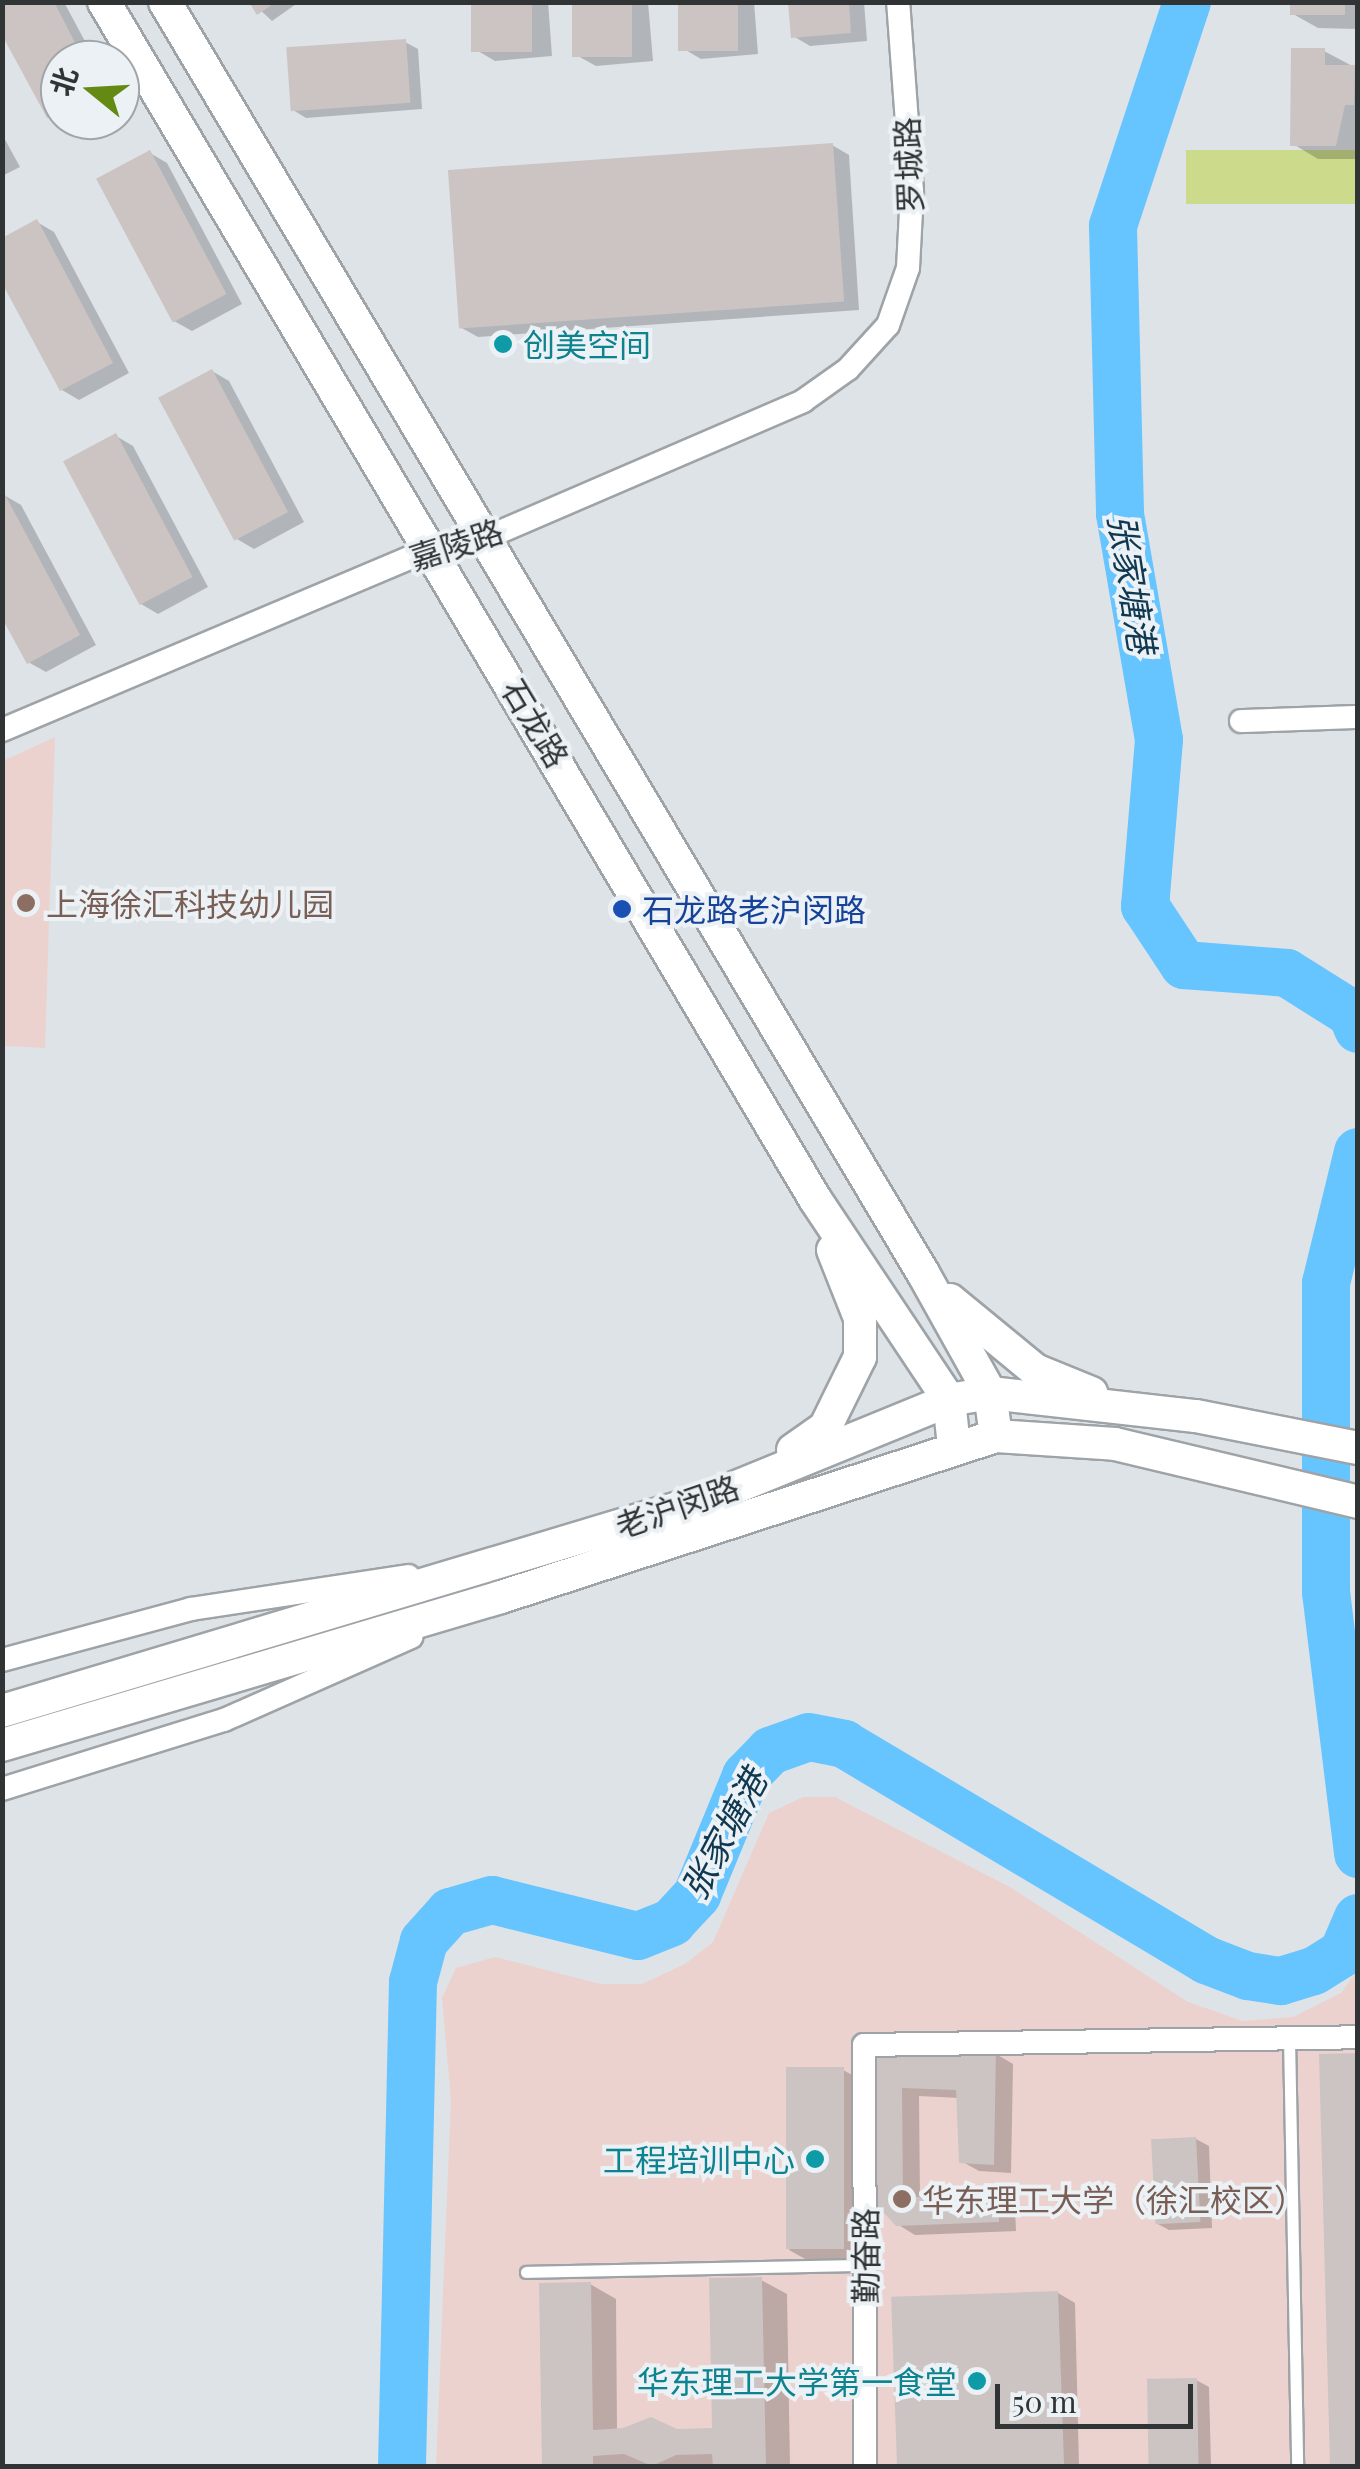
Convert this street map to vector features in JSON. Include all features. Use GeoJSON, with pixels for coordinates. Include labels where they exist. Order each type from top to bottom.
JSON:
{"type":"FeatureCollection","features":[{"type":"Feature","properties":{"kind":"main road","name":"石龙路"},"geometry":{"type":"LineString","coordinates":[[104,2],[815,1198],[949,1400],[954,1446]]}},
{"type":"Feature","properties":{"kind":"main road","name":"石龙路"},"geometry":{"type":"LineString","coordinates":[[164,2],[290,204],[481,540],[923,1273],[990,1393],[996,1436]]}},
{"type":"Feature","properties":{"kind":"main road"},"geometry":{"type":"LineString","coordinates":[[702,1501],[825,1428],[852,1386],[860,1357],[860,1318],[815,1198]]}},
{"type":"Feature","properties":{"kind":"main road"},"geometry":{"type":"LineString","coordinates":[[923,1273],[973,1324],[1035,1370],[1122,1408]]}},
{"type":"Feature","properties":{"kind":"main road","name":"老沪闵路"},"geometry":{"type":"LineString","coordinates":[[2,1710],[702,1501],[949,1400],[990,1393],[1122,1408],[1358,1448]]}},
{"type":"Feature","properties":{"kind":"main road","name":"老沪闵路"},"geometry":{"type":"LineString","coordinates":[[2,1745],[501,1597],[954,1446],[996,1436],[1114,1444],[1358,1502]]}},
{"type":"Feature","properties":{"kind":"street","name":"罗城路"},"geometry":{"type":"LineString","coordinates":[[888,325],[908,268],[912,191],[898,2]]}},
{"type":"Feature","properties":{"kind":"street","name":"嘉陵路"},"geometry":{"type":"LineString","coordinates":[[2,730],[432,548],[481,540],[803,401],[848,370],[888,325]]}},
{"type":"Feature","properties":{"kind":"street"},"geometry":{"type":"LineString","coordinates":[[1241,721],[1358,717]]}},
{"type":"Feature","properties":{"kind":"street"},"geometry":{"type":"LineString","coordinates":[[4,1656],[191,1610],[492,1564]]}},
{"type":"Feature","properties":{"kind":"street"},"geometry":{"type":"LineString","coordinates":[[2,1789],[224,1720],[501,1597]]}},
{"type":"Feature","properties":{"kind":"street"},"geometry":{"type":"LineString","coordinates":[[1289,2038],[1358,2037]]}},
{"type":"Feature","properties":{"kind":"street","name":"勤奋路"},"geometry":{"type":"LineString","coordinates":[[865,2466],[864,2045],[1289,2038]]}},
{"type":"Feature","properties":{"kind":"lane"},"geometry":{"type":"LineString","coordinates":[[1289,2038],[1297,2466]]}},
{"type":"Feature","properties":{"kind":"lane"},"geometry":{"type":"LineString","coordinates":[[526,2272],[864,2265]]}},
{"type":"Feature","properties":{"kind":"shaded area","name":"上海徐汇科技幼儿园"},"geometry":{"type":"Polygon","coordinates":[[[55,737],[45,1048],[3,1046],[3,761],[55,737]]]}},
{"type":"Feature","properties":{"kind":"shaded area","name":"华东理工大学（徐汇校区）"},"geometry":{"type":"Polygon","coordinates":[[[803,1797],[835,1797],[1010,1887],[1188,2002],[1243,2021],[1293,2017],[1341,1993],[1357,1971],[1357,2466],[436,2466],[451,2100],[442,1998],[456,1968],[495,1957],[601,1984],[642,1984],[685,1964],[713,1942],[769,1813],[803,1797]]]}},
{"type":"Feature","properties":{"kind":"green space"},"geometry":{"type":"Polygon","coordinates":[[[1186,150],[1357,150],[1357,204],[1186,204],[1186,150]]]}},
{"type":"Feature","properties":{"kind":"building"},"geometry":{"type":"Polygon","coordinates":[[[2,2],[54,2],[74,40],[40,40],[40,105],[2,35],[2,2]]]}},
{"type":"Feature","properties":{"kind":"building"},"geometry":{"type":"Polygon","coordinates":[[[249,2],[276,2],[257,15],[249,2]]]}},
{"type":"Feature","properties":{"kind":"building"},"geometry":{"type":"Polygon","coordinates":[[[471,2],[532,2],[532,52],[471,52],[471,2]]]}},
{"type":"Feature","properties":{"kind":"building"},"geometry":{"type":"Polygon","coordinates":[[[572,2],[632,2],[632,57],[572,57],[572,2]]]}},
{"type":"Feature","properties":{"kind":"building"},"geometry":{"type":"Polygon","coordinates":[[[678,2],[738,2],[738,51],[678,51],[678,2]]]}},
{"type":"Feature","properties":{"kind":"building"},"geometry":{"type":"Polygon","coordinates":[[[788,2],[849,2],[851,33],[791,38],[788,2]]]}},
{"type":"Feature","properties":{"kind":"building"},"geometry":{"type":"Polygon","coordinates":[[[1290,2],[1345,2],[1345,15],[1290,15],[1290,2]]]}},
{"type":"Feature","properties":{"kind":"building"},"geometry":{"type":"Polygon","coordinates":[[[406,39],[410,103],[291,111],[286,47],[406,39]]]}},
{"type":"Feature","properties":{"kind":"building"},"geometry":{"type":"Polygon","coordinates":[[[1291,48],[1325,48],[1325,65],[1355,65],[1354,105],[1345,105],[1336,146],[1290,146],[1291,48]]]}},
{"type":"Feature","properties":{"kind":"building"},"geometry":{"type":"Polygon","coordinates":[[[833,143],[844,302],[459,329],[448,170],[833,143]]]}},
{"type":"Feature","properties":{"kind":"building"},"geometry":{"type":"Polygon","coordinates":[[[150,150],[227,294],[173,323],[96,179],[150,150]]]}},
{"type":"Feature","properties":{"kind":"building"},"geometry":{"type":"Polygon","coordinates":[[[37,219],[113,363],[60,391],[2,283],[2,238],[37,219]]]}},
{"type":"Feature","properties":{"kind":"building"},"geometry":{"type":"Polygon","coordinates":[[[212,369],[288,512],[234,541],[158,398],[212,369]]]}},
{"type":"Feature","properties":{"kind":"building"},"geometry":{"type":"Polygon","coordinates":[[[116,433],[193,577],[140,605],[63,461],[116,433]]]}},
{"type":"Feature","properties":{"kind":"building"},"geometry":{"type":"Polygon","coordinates":[[[2,489],[80,635],[27,664],[2,618],[2,489]]]}},
{"type":"Feature","properties":{"kind":"building"},"geometry":{"type":"Polygon","coordinates":[[[996,2051],[994,2165],[959,2163],[956,2090],[902,2088],[903,2197],[999,2196],[999,2222],[896,2226],[876,2204],[873,2065],[882,2052],[996,2051]]]}},
{"type":"Feature","properties":{"kind":"building"},"geometry":{"type":"Polygon","coordinates":[[[1358,2053],[1358,2466],[1330,2466],[1319,2054],[1358,2053]]]}},
{"type":"Feature","properties":{"kind":"building","name":"工程培训中心"},"geometry":{"type":"Polygon","coordinates":[[[786,2067],[844,2067],[844,2249],[786,2249],[786,2067]]]}},
{"type":"Feature","properties":{"kind":"building"},"geometry":{"type":"Polygon","coordinates":[[[1196,2137],[1200,2222],[1156,2224],[1151,2139],[1196,2137]]]}},
{"type":"Feature","properties":{"kind":"building"},"geometry":{"type":"Polygon","coordinates":[[[762,2277],[766,2466],[713,2466],[712,2454],[676,2455],[652,2466],[624,2454],[593,2456],[593,2466],[542,2466],[539,2283],[591,2282],[593,2430],[623,2428],[651,2417],[677,2429],[712,2428],[709,2278],[762,2277]]]}},
{"type":"Feature","properties":{"kind":"building","name":"华东理工大学第一食堂"},"geometry":{"type":"Polygon","coordinates":[[[1058,2291],[1064,2466],[897,2466],[891,2297],[1058,2291]]]}},
{"type":"Feature","properties":{"kind":"building"},"geometry":{"type":"Polygon","coordinates":[[[1197,2378],[1199,2466],[1149,2466],[1147,2379],[1197,2378]]]}},
{"type":"Feature","properties":{"kind":"waterway","name":"张家塘港"},"geometry":{"type":"LineString","coordinates":[[1187,2],[1113,226],[1120,514],[1159,740],[1145,906],[1184,965],[1287,973],[1352,1014],[1358,1029]]}},
{"type":"Feature","properties":{"kind":"waterway","name":"张家塘港"},"geometry":{"type":"LineString","coordinates":[[1358,1152],[1326,1283],[1326,1592],[1358,1854]]}},
{"type":"Feature","properties":{"kind":"waterway","name":"张家塘港"},"geometry":{"type":"LineString","coordinates":[[402,2466],[413,1982],[424,1941],[450,1912],[492,1900],[638,1936],[672,1922],[697,1895],[746,1776],[770,1751],[809,1737],[844,1744],[1206,1960],[1248,1976],[1281,1981],[1314,1971],[1343,1953],[1358,1918]]}},
{"type":"Feature","properties":{"kind":"place","name":"创美空间"},"geometry":{"type":"Point","coordinates":[503,344]}},
{"type":"Feature","properties":{"kind":"place","name":"上海徐汇科技幼儿园"},"geometry":{"type":"Point","coordinates":[26,903]}},
{"type":"Feature","properties":{"kind":"place","name":"石龙路老沪闵路"},"geometry":{"type":"Point","coordinates":[622,909]}},
{"type":"Feature","properties":{"kind":"place","name":"工程培训中心"},"geometry":{"type":"Point","coordinates":[815,2159]}},
{"type":"Feature","properties":{"kind":"place","name":"华东理工大学（徐汇校区）"},"geometry":{"type":"Point","coordinates":[902,2199]}},
{"type":"Feature","properties":{"kind":"place","name":"华东理工大学第一食堂"},"geometry":{"type":"Point","coordinates":[977,2381]}}]}
